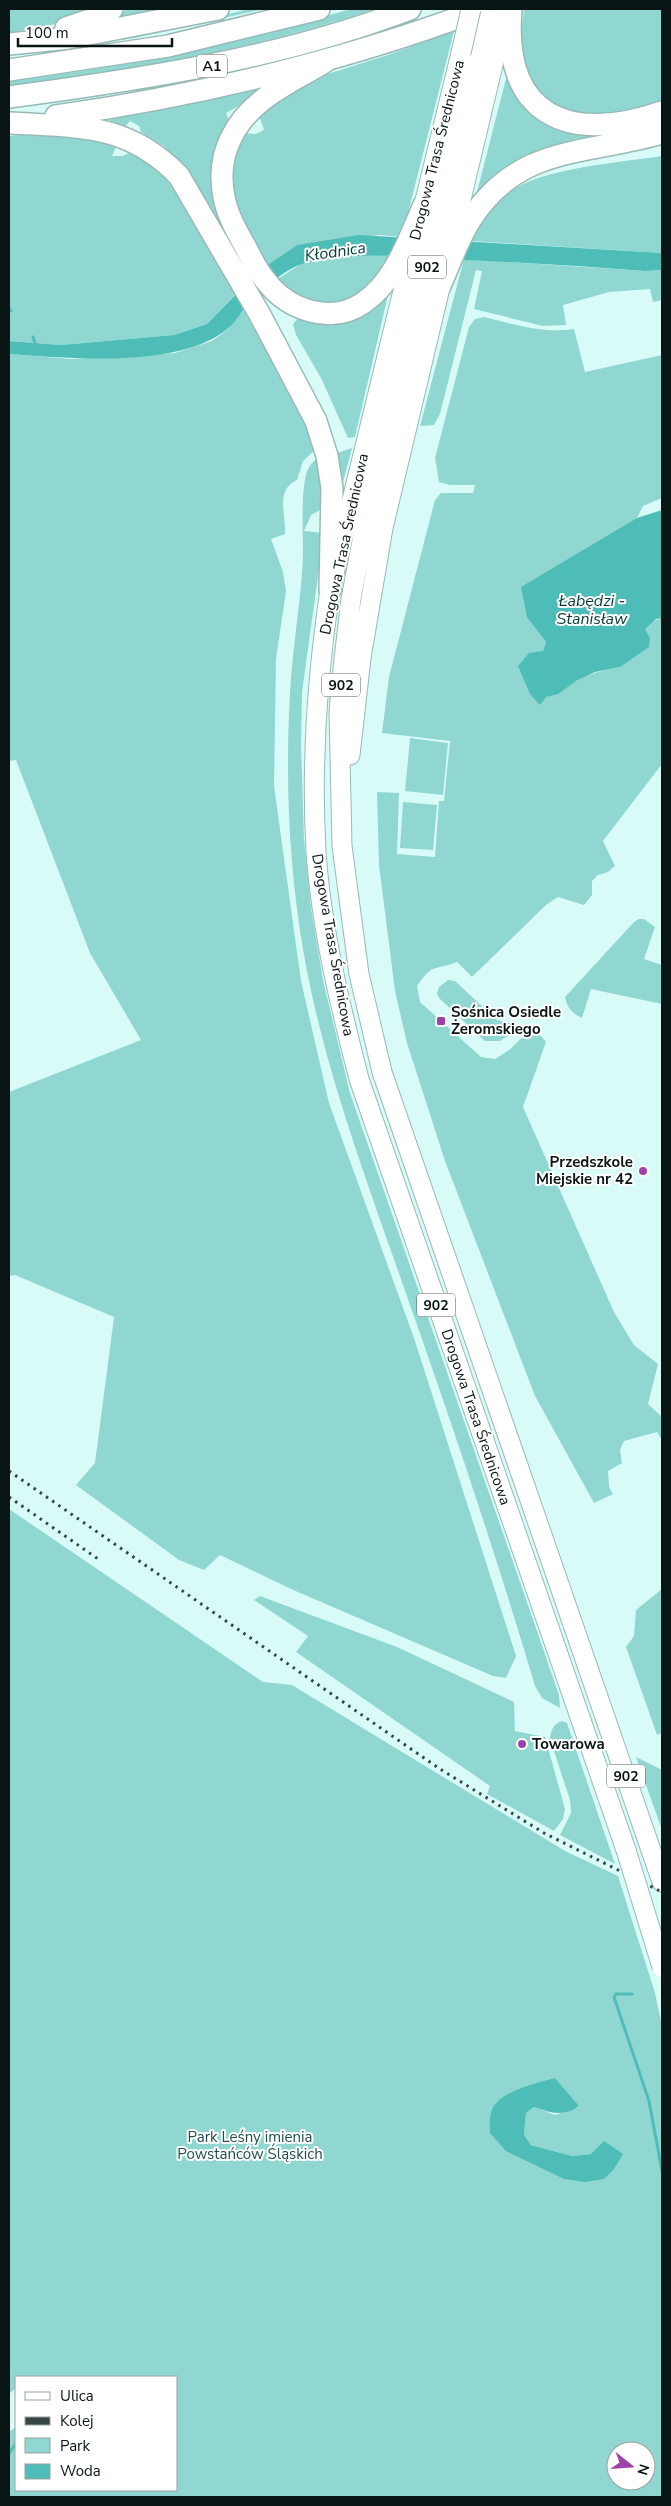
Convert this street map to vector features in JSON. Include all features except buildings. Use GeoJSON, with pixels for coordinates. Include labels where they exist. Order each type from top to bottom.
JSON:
{"type":"FeatureCollection","features":[{"type":"Feature","properties":{"kind":"highway"},"geometry":{"type":"LineString","coordinates":[[15,44],[93,18],[112,9]]}},
{"type":"Feature","properties":{"kind":"highway"},"geometry":{"type":"LineString","coordinates":[[15,44],[69,38],[218,9]]}},
{"type":"Feature","properties":{"kind":"highway","name":"A1"},"geometry":{"type":"LineString","coordinates":[[9,70],[168,46],[319,9]]}},
{"type":"Feature","properties":{"kind":"highway","name":"A1"},"geometry":{"type":"LineString","coordinates":[[9,97],[130,81],[215,65],[325,36],[410,9]]}},
{"type":"Feature","properties":{"kind":"highway"},"geometry":{"type":"LineString","coordinates":[[10,123],[142,103],[220,87],[326,61],[416,33],[482,9]]}},
{"type":"Feature","properties":{"kind":"highway"},"geometry":{"type":"LineString","coordinates":[[511,9],[510,50],[516,74],[528,95],[543,110],[561,120],[598,126],[629,122],[662,112]]}},
{"type":"Feature","properties":{"kind":"highway"},"geometry":{"type":"LineString","coordinates":[[326,61],[271,93],[254,106],[241,120],[231,138],[223,161],[222,184],[226,206],[236,230],[266,281],[281,297],[296,306],[314,313],[334,314],[353,309],[364,302],[380,287],[396,265],[424,205]]}},
{"type":"Feature","properties":{"kind":"highway"},"geometry":{"type":"LineString","coordinates":[[10,123],[92,127],[124,138],[165,162],[179,176],[298,385],[316,421],[327,456],[339,525],[330,590]]}},
{"type":"Feature","properties":{"kind":"highway"},"geometry":{"type":"LineString","coordinates":[[439,288],[471,219],[498,186],[523,168],[542,160],[572,152],[662,133]]}},
{"type":"Feature","properties":{"kind":"main road","name":"Drogowa Trasa Średnicowa"},"geometry":{"type":"LineString","coordinates":[[339,525],[424,205],[471,9]]}},
{"type":"Feature","properties":{"kind":"main road","name":"Drogowa Trasa Średnicowa"},"geometry":{"type":"LineString","coordinates":[[490,9],[374,526],[351,599],[339,712],[342,846],[359,974],[382,1072],[662,1882]]}},
{"type":"Feature","properties":{"kind":"main road"},"geometry":{"type":"LineString","coordinates":[[374,526],[439,288],[507,9]]}},
{"type":"Feature","properties":{"kind":"main road","name":"Drogowa Trasa Średnicowa"},"geometry":{"type":"LineString","coordinates":[[330,590],[320,656],[315,724],[316,853],[321,892],[346,1031],[377,1136],[626,1850],[662,1967]]}},
{"type":"Feature","properties":{"kind":"green space"},"geometry":{"type":"Polygon","coordinates":[[[9,9],[97,9],[61,23],[9,33],[9,9]]]}},
{"type":"Feature","properties":{"kind":"green space"},"geometry":{"type":"Polygon","coordinates":[[[128,9],[186,9],[109,23],[109,19],[128,9]]]}},
{"type":"Feature","properties":{"kind":"green space"},"geometry":{"type":"Polygon","coordinates":[[[248,9],[264,9],[134,38],[9,55],[9,51],[225,15],[248,9]]]}},
{"type":"Feature","properties":{"kind":"green space"},"geometry":{"type":"Polygon","coordinates":[[[351,9],[375,9],[285,36],[194,57],[9,87],[9,80],[95,69],[138,61],[224,43],[351,9]]]}},
{"type":"Feature","properties":{"kind":"green space"},"geometry":{"type":"Polygon","coordinates":[[[524,9],[662,9],[662,108],[595,120],[548,103],[529,80],[519,46],[524,9]]]}},
{"type":"Feature","properties":{"kind":"green space"},"geometry":{"type":"Polygon","coordinates":[[[454,31],[402,237],[379,235],[297,245],[266,266],[233,204],[231,157],[243,133],[256,134],[264,130],[257,110],[315,78],[391,54],[454,31]]]}},
{"type":"Feature","properties":{"kind":"green space"},"geometry":{"type":"Polygon","coordinates":[[[509,67],[571,132],[596,136],[619,133],[476,196],[509,67]]]}},
{"type":"Feature","properties":{"kind":"green space"},"geometry":{"type":"Polygon","coordinates":[[[270,83],[249,100],[226,113],[230,122],[229,232],[226,235],[186,170],[164,146],[141,132],[139,126],[130,121],[126,126],[109,122],[114,116],[270,83]]]}},
{"type":"Feature","properties":{"kind":"green space"},"geometry":{"type":"Polygon","coordinates":[[[50,132],[119,140],[112,156],[123,156],[134,150],[167,180],[204,235],[236,294],[207,324],[174,335],[61,345],[9,341],[9,136],[50,132]]]}},
{"type":"Feature","properties":{"kind":"green space"},"geometry":{"type":"Polygon","coordinates":[[[662,156],[662,253],[471,241],[483,220],[499,201],[525,183],[562,171],[662,156]]]}},
{"type":"Feature","properties":{"kind":"green space"},"geometry":{"type":"Polygon","coordinates":[[[371,254],[395,256],[369,293],[337,307],[302,302],[276,280],[301,264],[343,256],[371,254]]]}},
{"type":"Feature","properties":{"kind":"green space"},"geometry":{"type":"Polygon","coordinates":[[[464,259],[645,271],[662,270],[662,300],[653,302],[650,289],[609,292],[563,305],[566,325],[543,326],[474,309],[482,271],[476,270],[440,414],[434,425],[420,426],[464,259]]]}},
{"type":"Feature","properties":{"kind":"green space"},"geometry":{"type":"Polygon","coordinates":[[[388,295],[355,437],[348,438],[321,378],[296,335],[293,324],[299,317],[362,315],[388,295]]]}},
{"type":"Feature","properties":{"kind":"green space"},"geometry":{"type":"Polygon","coordinates":[[[246,307],[286,375],[317,448],[303,461],[297,480],[290,484],[286,490],[283,503],[285,534],[271,539],[283,572],[286,591],[276,659],[274,786],[301,981],[329,1103],[414,1338],[516,1656],[506,1678],[493,1676],[291,1589],[220,1555],[204,1570],[179,1560],[76,1485],[95,1463],[114,1317],[15,1275],[9,1276],[9,1092],[141,1040],[90,953],[16,760],[9,761],[9,354],[72,359],[175,353],[212,341],[228,329],[246,307]]]}},
{"type":"Feature","properties":{"kind":"green space"},"geometry":{"type":"Polygon","coordinates":[[[484,317],[540,329],[574,329],[585,372],[662,355],[662,498],[643,506],[637,518],[539,633],[546,642],[543,651],[535,654],[546,697],[555,694],[588,675],[620,667],[632,646],[648,625],[662,618],[662,764],[603,841],[615,866],[608,872],[598,875],[592,881],[592,895],[584,905],[558,897],[546,905],[472,977],[457,962],[430,971],[417,986],[420,1002],[481,1057],[495,1059],[509,1050],[533,1027],[546,1042],[523,1107],[614,1312],[634,1345],[658,1364],[648,1404],[662,1417],[662,1440],[657,1432],[624,1441],[620,1450],[622,1463],[608,1471],[609,1487],[613,1494],[594,1503],[535,1396],[445,1161],[407,1043],[395,991],[379,865],[377,792],[399,793],[397,854],[435,857],[439,801],[444,801],[450,741],[382,733],[389,677],[435,500],[441,493],[473,493],[475,485],[450,485],[439,482],[435,458],[469,327],[475,319],[484,317]]]}},
{"type":"Feature","properties":{"kind":"green space"},"geometry":{"type":"Polygon","coordinates":[[[352,448],[343,482],[341,481],[337,453],[352,448]]]}},
{"type":"Feature","properties":{"kind":"green space"},"geometry":{"type":"Polygon","coordinates":[[[320,457],[324,508],[311,515],[304,531],[324,533],[302,692],[301,745],[304,839],[311,908],[323,980],[350,1093],[559,1695],[560,1708],[542,1698],[535,1686],[472,1485],[347,1122],[312,997],[295,890],[288,792],[288,759],[292,663],[302,573],[303,494],[307,471],[314,461],[320,457]]]}},
{"type":"Feature","properties":{"kind":"green space"},"geometry":{"type":"Polygon","coordinates":[[[410,738],[448,743],[443,795],[405,791],[410,738]]]}},
{"type":"Feature","properties":{"kind":"green space"},"geometry":{"type":"Polygon","coordinates":[[[403,802],[437,805],[433,850],[400,848],[403,802]]]}},
{"type":"Feature","properties":{"kind":"green space"},"geometry":{"type":"Polygon","coordinates":[[[644,919],[655,927],[644,959],[662,965],[662,1004],[591,989],[582,1018],[575,1014],[570,1010],[565,997],[634,922],[644,919]]]}},
{"type":"Feature","properties":{"kind":"green space"},"geometry":{"type":"Polygon","coordinates":[[[448,980],[455,981],[497,1020],[522,1026],[500,1041],[485,1041],[440,999],[437,994],[439,987],[448,980]]]}},
{"type":"Feature","properties":{"kind":"green space","name":"Park Leśny imienia Powstańców Śląskich"},"geometry":{"type":"Polygon","coordinates":[[[9,1509],[263,1682],[292,1685],[565,1851],[618,1876],[655,1993],[662,2026],[662,2497],[9,2497],[9,2432],[15,2428],[15,2491],[178,2491],[178,2376],[15,2376],[15,2389],[9,2394],[9,1509]],[[555,2078],[491,2112],[564,2179],[591,2154],[572,2156],[531,2145],[524,2135],[526,2113],[534,2107],[555,2115],[579,2107],[555,2078]]]}},
{"type":"Feature","properties":{"kind":"green space"},"geometry":{"type":"Polygon","coordinates":[[[662,1589],[662,1733],[657,1735],[626,1647],[634,1636],[636,1610],[662,1589]]]}},
{"type":"Feature","properties":{"kind":"green space"},"geometry":{"type":"Polygon","coordinates":[[[260,1596],[397,1647],[514,1702],[515,1731],[545,1737],[565,1809],[563,1819],[554,1831],[487,1794],[490,1786],[296,1652],[308,1636],[254,1600],[260,1596]]]}},
{"type":"Feature","properties":{"kind":"green space"},"geometry":{"type":"Polygon","coordinates":[[[562,1721],[567,1723],[615,1864],[560,1835],[571,1813],[570,1800],[550,1739],[553,1728],[562,1721]]]}},
{"type":"Feature","properties":{"kind":"green space"},"geometry":{"type":"Polygon","coordinates":[[[636,1757],[662,1770],[662,1830],[636,1757]]]}},
{"type":"Feature","properties":{"kind":"water","name":"Kłodnica"},"geometry":{"type":"Polygon","coordinates":[[[359,235],[662,253],[662,270],[645,271],[391,256],[338,257],[294,267],[255,297],[226,330],[205,342],[180,351],[151,356],[121,358],[9,354],[9,341],[61,345],[174,335],[207,324],[260,270],[297,245],[359,235]]]}},
{"type":"Feature","properties":{"kind":"water","name":"Łabędzi - Stanisław"},"geometry":{"type":"Polygon","coordinates":[[[662,510],[662,618],[656,619],[645,629],[650,638],[649,647],[620,667],[595,672],[576,681],[558,694],[546,697],[540,705],[530,694],[518,666],[529,653],[543,651],[546,642],[527,617],[521,587],[637,518],[662,510]]]}},
{"type":"Feature","properties":{"kind":"water"},"geometry":{"type":"Polygon","coordinates":[[[555,2078],[579,2106],[563,2113],[534,2107],[526,2113],[524,2135],[531,2145],[572,2156],[591,2154],[604,2141],[623,2154],[614,2169],[604,2179],[585,2182],[564,2179],[506,2151],[490,2133],[491,2113],[500,2099],[528,2086],[555,2078]]]}},
{"type":"Feature","properties":{"kind":"waterway"},"geometry":{"type":"LineString","coordinates":[[33,337],[36,346]]}},
{"type":"Feature","properties":{"kind":"waterway"},"geometry":{"type":"LineString","coordinates":[[632,1994],[616,1994],[614,1997],[649,2101],[662,2171]]}},
{"type":"Feature","properties":{"kind":"waterway"},"geometry":{"type":"LineString","coordinates":[[9,2454],[15,2445]]}},
{"type":"Feature","properties":{"kind":"railway"},"geometry":{"type":"LineString","coordinates":[[9,1471],[440,1769],[544,1833],[662,1892]]}},
{"type":"Feature","properties":{"kind":"railway"},"geometry":{"type":"LineString","coordinates":[[9,1497],[101,1561]]}},
{"type":"Feature","properties":{"kind":"place","name":"Sośnica Osiedle Żeromskiego"},"geometry":{"type":"Point","coordinates":[441,1021]}},
{"type":"Feature","properties":{"kind":"place","name":"Przedszkole Miejskie nr 42"},"geometry":{"type":"Point","coordinates":[643,1171]}},
{"type":"Feature","properties":{"kind":"place","name":"Towarowa"},"geometry":{"type":"Point","coordinates":[522,1744]}}]}
